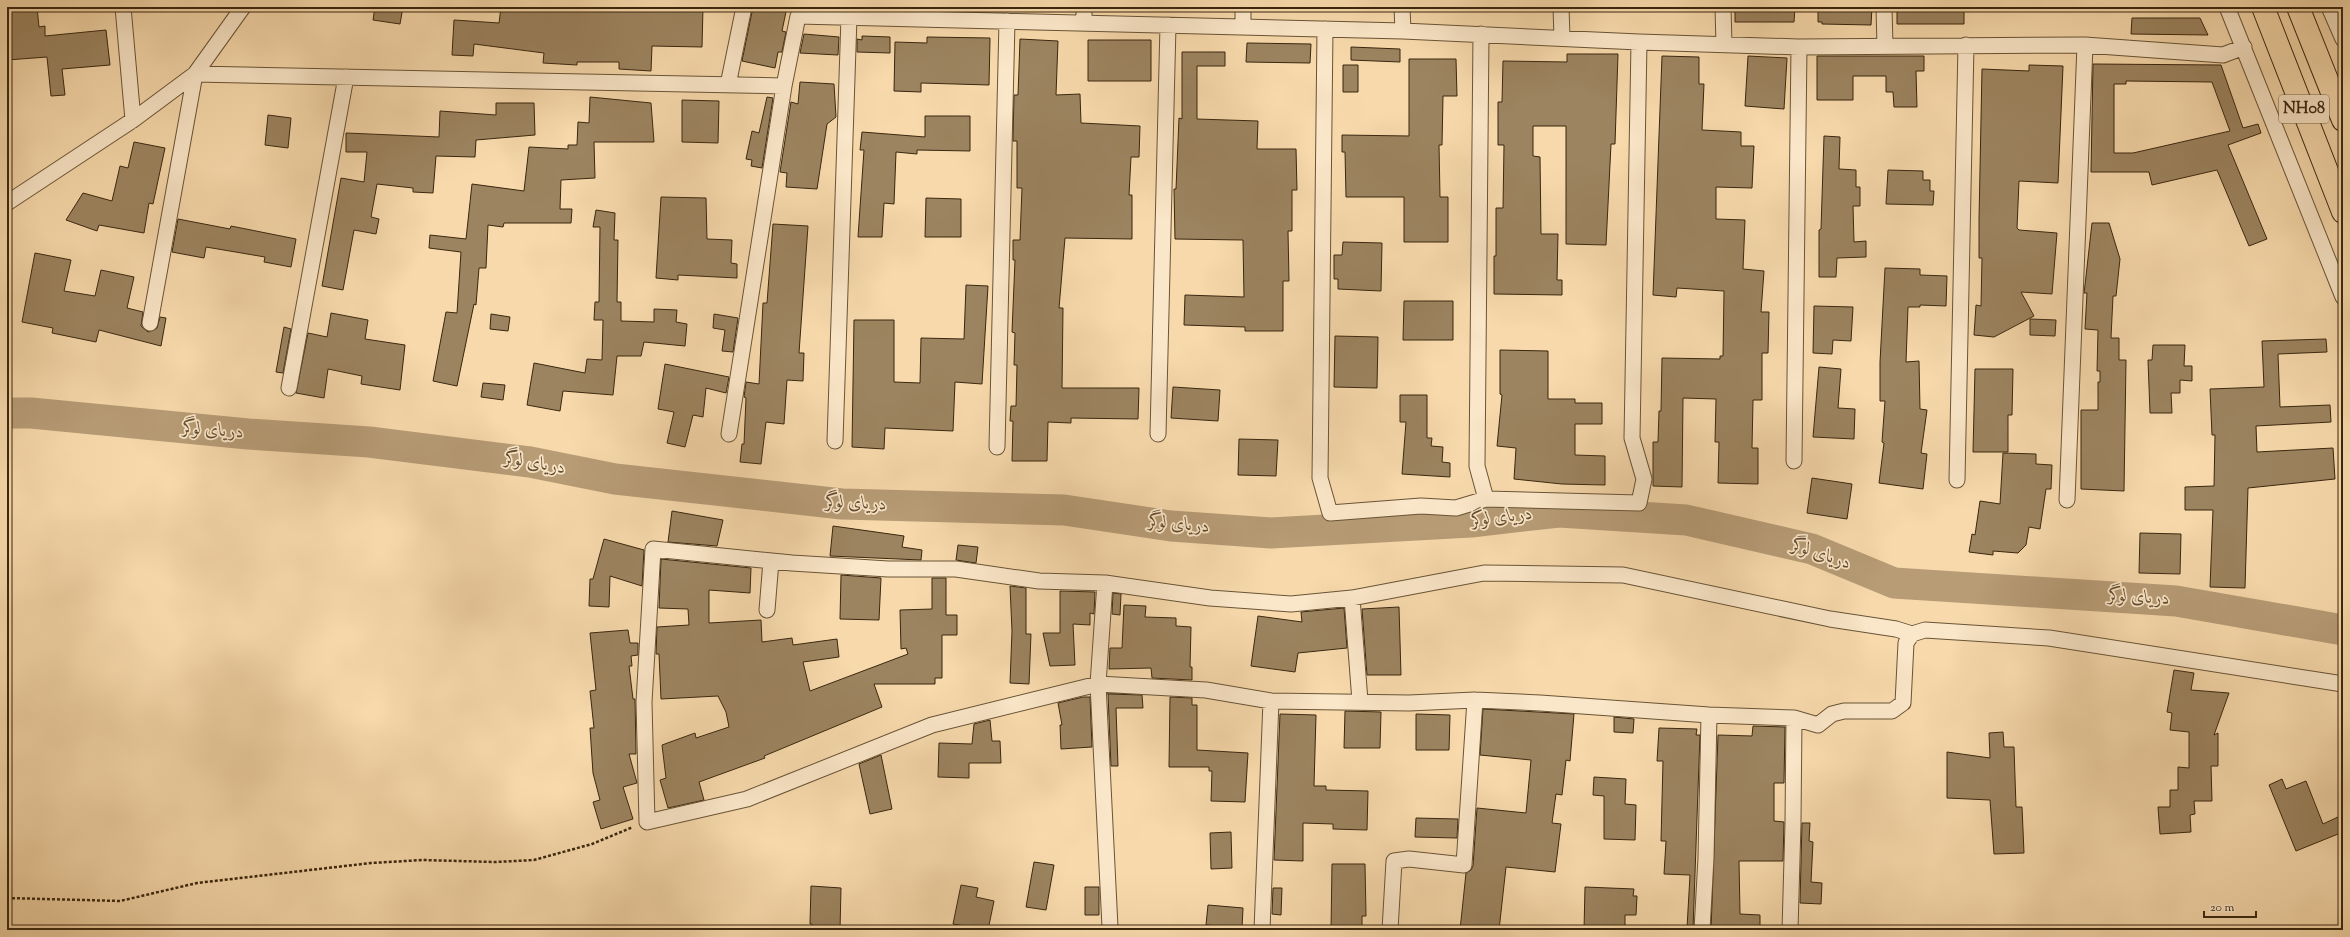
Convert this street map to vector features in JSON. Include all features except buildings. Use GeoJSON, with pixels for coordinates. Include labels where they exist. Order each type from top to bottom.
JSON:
{"type":"FeatureCollection","features":[{"type":"Feature","properties":{"kind":"highway","name":"NH08"},"geometry":{"type":"LineString","coordinates":[[2263,7],[2343,212]]}},
{"type":"Feature","properties":{"kind":"highway","name":"NH08"},"geometry":{"type":"LineString","coordinates":[[2298,7],[2343,120]]}},
{"type":"Feature","properties":{"kind":"street"},"geometry":{"type":"LineString","coordinates":[[123,7],[133,120]]}},
{"type":"Feature","properties":{"kind":"street"},"geometry":{"type":"LineString","coordinates":[[7,203],[133,120],[195,74],[243,7]]}},
{"type":"Feature","properties":{"kind":"street"},"geometry":{"type":"LineString","coordinates":[[728,85],[744,7]]}},
{"type":"Feature","properties":{"kind":"street"},"geometry":{"type":"LineString","coordinates":[[1084,7],[1084,23]]}},
{"type":"Feature","properties":{"kind":"street"},"geometry":{"type":"LineString","coordinates":[[1243,7],[1243,27]]}},
{"type":"Feature","properties":{"kind":"street"},"geometry":{"type":"LineString","coordinates":[[1402,7],[1403,31]]}},
{"type":"Feature","properties":{"kind":"street"},"geometry":{"type":"LineString","coordinates":[[1561,7],[1562,38]]}},
{"type":"Feature","properties":{"kind":"street"},"geometry":{"type":"LineString","coordinates":[[1723,7],[1724,45]]}},
{"type":"Feature","properties":{"kind":"street"},"geometry":{"type":"LineString","coordinates":[[1884,7],[1885,46]]}},
{"type":"Feature","properties":{"kind":"street"},"geometry":{"type":"LineString","coordinates":[[2227,7],[2343,297]]}},
{"type":"Feature","properties":{"kind":"street"},"geometry":{"type":"LineString","coordinates":[[2329,7],[2343,39]]}},
{"type":"Feature","properties":{"kind":"street"},"geometry":{"type":"LineString","coordinates":[[729,434],[784,86],[798,16],[849,17],[926,13],[1007,21],[1403,31],[1639,42],[1799,47],[2085,45],[2223,55],[2244,47]]}},
{"type":"Feature","properties":{"kind":"street"},"geometry":{"type":"LineString","coordinates":[[835,441],[849,17]]}},
{"type":"Feature","properties":{"kind":"street"},"geometry":{"type":"LineString","coordinates":[[997,447],[1007,21]]}},
{"type":"Feature","properties":{"kind":"street"},"geometry":{"type":"LineString","coordinates":[[1158,434],[1168,25]]}},
{"type":"Feature","properties":{"kind":"street"},"geometry":{"type":"LineString","coordinates":[[1325,29],[1320,478],[1326,505],[1330,513],[1421,506],[1456,508],[1486,499],[1639,503],[1644,479],[1632,438],[1639,42]]}},
{"type":"Feature","properties":{"kind":"street"},"geometry":{"type":"LineString","coordinates":[[1481,34],[1477,466],[1486,499]]}},
{"type":"Feature","properties":{"kind":"street"},"geometry":{"type":"LineString","coordinates":[[1957,480],[1966,45]]}},
{"type":"Feature","properties":{"kind":"street"},"geometry":{"type":"LineString","coordinates":[[2067,500],[2085,45]]}},
{"type":"Feature","properties":{"kind":"street"},"geometry":{"type":"LineString","coordinates":[[1794,461],[1799,47]]}},
{"type":"Feature","properties":{"kind":"street"},"geometry":{"type":"LineString","coordinates":[[195,74],[784,86]]}},
{"type":"Feature","properties":{"kind":"street"},"geometry":{"type":"LineString","coordinates":[[150,323],[195,74]]}},
{"type":"Feature","properties":{"kind":"street"},"geometry":{"type":"LineString","coordinates":[[289,388],[346,77]]}},
{"type":"Feature","properties":{"kind":"street"},"geometry":{"type":"LineString","coordinates":[[1912,634],[1906,643],[1903,703],[1892,711],[1838,712],[1832,714],[1818,725],[1794,718],[1709,715],[1475,700],[1409,703],[1360,701],[1271,701],[1206,690],[1098,684],[932,725],[826,766],[747,799],[647,822],[644,702],[653,549],[771,562],[888,569],[956,569],[1039,581],[1106,583],[1210,598],[1291,604],[1352,598],[1484,573],[1623,575],[1830,620],[1896,628],[1912,634],[1925,630],[2049,638],[2343,684]]}},
{"type":"Feature","properties":{"kind":"street"},"geometry":{"type":"LineString","coordinates":[[767,610],[771,562]]}},
{"type":"Feature","properties":{"kind":"street"},"geometry":{"type":"LineString","coordinates":[[1106,583],[1098,684],[1110,927]]}},
{"type":"Feature","properties":{"kind":"street"},"geometry":{"type":"LineString","coordinates":[[1352,598],[1360,701]]}},
{"type":"Feature","properties":{"kind":"street"},"geometry":{"type":"LineString","coordinates":[[1390,930],[1394,861],[1409,859],[1464,865],[1475,700]]}},
{"type":"Feature","properties":{"kind":"street"},"geometry":{"type":"LineString","coordinates":[[1262,930],[1271,701]]}},
{"type":"Feature","properties":{"kind":"street"},"geometry":{"type":"LineString","coordinates":[[1702,930],[1706,858],[1709,715]]}},
{"type":"Feature","properties":{"kind":"street"},"geometry":{"type":"LineString","coordinates":[[1790,930],[1794,718]]}},
{"type":"Feature","properties":{"kind":"path"},"geometry":{"type":"LineString","coordinates":[[7,898],[120,901],[197,882],[371,863],[423,860],[495,862],[534,860],[592,844],[647,822]]}},
{"type":"Feature","properties":{"kind":"waterway","name":"دریای لوگر"},"geometry":{"type":"LineString","coordinates":[[7,413],[31,413],[248,434],[369,442],[530,462],[615,479],[842,504],[1064,510],[1171,526],[1271,533],[1471,522],[1559,512],[1686,520],[1812,549],[1894,583],[2176,601],[2343,630]]}}]}
